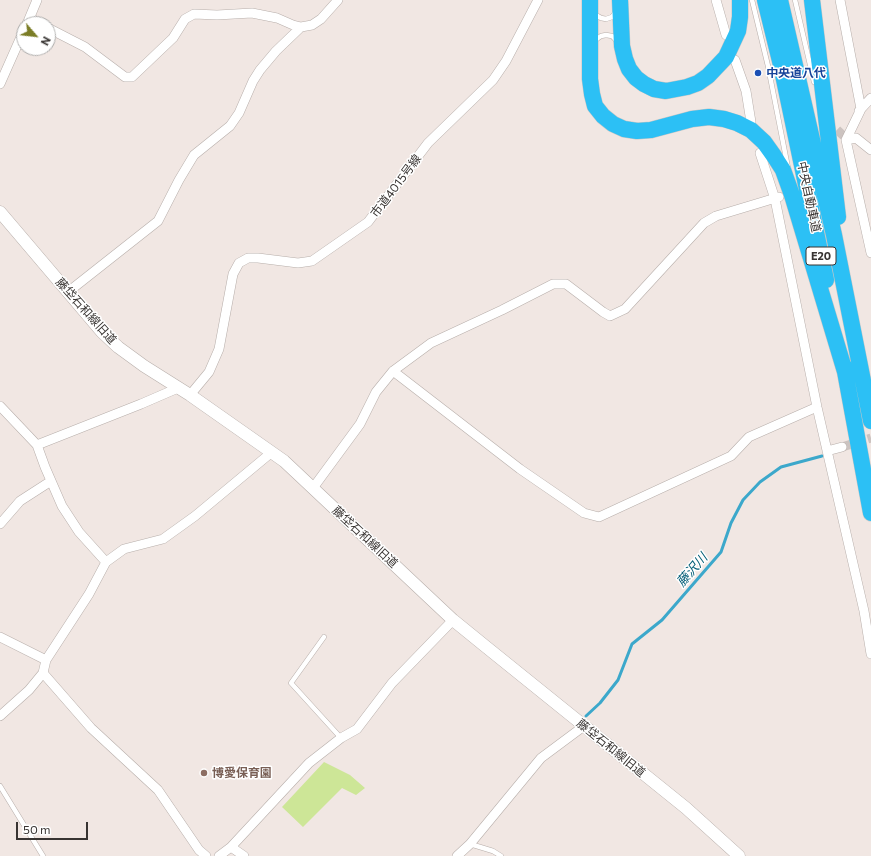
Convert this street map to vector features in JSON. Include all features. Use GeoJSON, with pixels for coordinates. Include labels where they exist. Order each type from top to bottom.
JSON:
{"type":"FeatureCollection","features":[{"type":"Feature","properties":{"kind":"highway"},"geometry":{"type":"LineString","coordinates":[[620,1],[622,46],[629,69],[636,78],[644,84],[654,89],[666,91],[687,87],[708,76],[726,57],[738,31],[740,0]]}},
{"type":"Feature","properties":{"kind":"highway","name":"中央自動車道"},"geometry":{"type":"LineString","coordinates":[[765,0],[781,65],[846,375],[871,513]]}},
{"type":"Feature","properties":{"kind":"highway","name":"中央自動車道"},"geometry":{"type":"LineString","coordinates":[[780,0],[834,235],[871,420]]}},
{"type":"Feature","properties":{"kind":"highway"},"geometry":{"type":"LineString","coordinates":[[812,0],[840,233],[864,370],[871,420]]}},
{"type":"Feature","properties":{"kind":"highway"},"geometry":{"type":"LineString","coordinates":[[589,2],[590,79],[594,100],[603,116],[613,124],[624,129],[637,131],[651,130],[692,119],[709,117],[737,123],[751,130],[764,142],[783,170],[782,197],[821,296],[846,375]]}},
{"type":"Feature","properties":{"kind":"street"},"geometry":{"type":"LineString","coordinates":[[30,16],[37,0]]}},
{"type":"Feature","properties":{"kind":"street"},"geometry":{"type":"LineString","coordinates":[[56,32],[85,47],[125,77],[132,77],[173,38],[185,19],[194,14],[217,15],[252,13],[270,16],[301,27],[312,25],[321,19],[338,0]]}},
{"type":"Feature","properties":{"kind":"street","name":"市道4015号線"},"geometry":{"type":"LineString","coordinates":[[190,395],[208,372],[219,349],[233,274],[239,263],[248,258],[298,263],[312,261],[368,222],[428,143],[492,80],[506,61],[538,0]]}},
{"type":"Feature","properties":{"kind":"street"},"geometry":{"type":"LineString","coordinates":[[716,0],[726,35]]}},
{"type":"Feature","properties":{"kind":"street"},"geometry":{"type":"LineString","coordinates":[[840,0],[861,109],[846,140],[871,253]]}},
{"type":"Feature","properties":{"kind":"street"},"geometry":{"type":"LineString","coordinates":[[68,292],[158,221],[194,155],[230,126],[239,113],[253,81],[260,70],[276,51],[301,27]]}},
{"type":"Feature","properties":{"kind":"street"},"geometry":{"type":"LineString","coordinates":[[0,84],[3,70],[16,45]]}},
{"type":"Feature","properties":{"kind":"street"},"geometry":{"type":"LineString","coordinates":[[735,60],[746,91],[751,122]]}},
{"type":"Feature","properties":{"kind":"street"},"geometry":{"type":"LineString","coordinates":[[845,128],[871,98]]}},
{"type":"Feature","properties":{"kind":"street"},"geometry":{"type":"LineString","coordinates":[[846,140],[856,138],[871,150]]}},
{"type":"Feature","properties":{"kind":"street"},"geometry":{"type":"LineString","coordinates":[[760,153],[782,197],[827,451],[868,610],[871,654]]}},
{"type":"Feature","properties":{"kind":"street"},"geometry":{"type":"LineString","coordinates":[[313,488],[360,424],[376,392],[393,371],[431,343],[502,310],[553,284],[566,284],[610,316],[626,309],[704,223],[716,216],[782,197]]}},
{"type":"Feature","properties":{"kind":"street","name":"藤垈石和線旧道"},"geometry":{"type":"LineString","coordinates":[[0,212],[102,332],[118,347],[284,461],[454,620],[686,808],[739,856]]}},
{"type":"Feature","properties":{"kind":"street"},"geometry":{"type":"LineString","coordinates":[[393,371],[520,469],[584,513],[599,517],[731,456],[749,437],[818,407]]}},
{"type":"Feature","properties":{"kind":"street"},"geometry":{"type":"LineString","coordinates":[[38,445],[178,388]]}},
{"type":"Feature","properties":{"kind":"street"},"geometry":{"type":"LineString","coordinates":[[0,406],[38,445],[45,467],[62,506],[79,532],[106,562]]}},
{"type":"Feature","properties":{"kind":"street"},"geometry":{"type":"LineString","coordinates":[[827,451],[842,447]]}},
{"type":"Feature","properties":{"kind":"street"},"geometry":{"type":"LineString","coordinates":[[0,716],[29,690],[43,673],[46,660],[89,594],[106,562],[124,549],[163,539],[195,516],[272,452]]}},
{"type":"Feature","properties":{"kind":"street"},"geometry":{"type":"LineString","coordinates":[[0,524],[20,501],[51,481]]}},
{"type":"Feature","properties":{"kind":"street"},"geometry":{"type":"LineString","coordinates":[[219,856],[231,847],[310,763],[341,738],[358,728],[392,683],[454,620]]}},
{"type":"Feature","properties":{"kind":"street"},"geometry":{"type":"LineString","coordinates":[[0,637],[46,660]]}},
{"type":"Feature","properties":{"kind":"street"},"geometry":{"type":"LineString","coordinates":[[43,673],[91,728],[158,790],[199,850],[206,856]]}},
{"type":"Feature","properties":{"kind":"street"},"geometry":{"type":"LineString","coordinates":[[456,856],[470,844],[541,758],[584,726]]}},
{"type":"Feature","properties":{"kind":"street"},"geometry":{"type":"LineString","coordinates":[[231,847],[244,856]]}},
{"type":"Feature","properties":{"kind":"lane"},"geometry":{"type":"LineString","coordinates":[[752,0],[768,66],[784,143],[782,197]]}},
{"type":"Feature","properties":{"kind":"lane"},"geometry":{"type":"LineString","coordinates":[[795,0],[816,89]]}},
{"type":"Feature","properties":{"kind":"lane"},"geometry":{"type":"LineString","coordinates":[[589,2],[596,15],[606,19],[612,17],[616,12],[620,1]]}},
{"type":"Feature","properties":{"kind":"lane"},"geometry":{"type":"LineString","coordinates":[[590,48],[595,40],[606,35],[612,36],[622,46]]}},
{"type":"Feature","properties":{"kind":"lane"},"geometry":{"type":"LineString","coordinates":[[818,96],[828,129]]}},
{"type":"Feature","properties":{"kind":"lane"},"geometry":{"type":"LineString","coordinates":[[324,637],[291,683],[341,738]]}},
{"type":"Feature","properties":{"kind":"lane"},"geometry":{"type":"LineString","coordinates":[[0,786],[43,856]]}},
{"type":"Feature","properties":{"kind":"lane"},"geometry":{"type":"LineString","coordinates":[[470,844],[493,851],[501,856]]}},
{"type":"Feature","properties":{"kind":"green space"},"geometry":{"type":"Polygon","coordinates":[[[324,762],[350,775],[365,788],[356,795],[342,788],[303,827],[282,807],[324,762]]]}},
{"type":"Feature","properties":{"kind":"waterway","name":"藤沢川"},"geometry":{"type":"LineString","coordinates":[[586,716],[600,703],[618,680],[632,644],[662,620],[721,552],[731,523],[743,500],[760,482],[781,467],[822,456]]}},
{"type":"Feature","properties":{"kind":"tunnel"},"geometry":{"type":"LineString","coordinates":[[828,146],[845,128]]}},
{"type":"Feature","properties":{"kind":"tunnel"},"geometry":{"type":"LineString","coordinates":[[842,447],[871,438]]}},
{"type":"Feature","properties":{"kind":"place","name":"中央道八代"},"geometry":{"type":"Point","coordinates":[758,73]}},
{"type":"Feature","properties":{"kind":"place","name":"博愛保育園"},"geometry":{"type":"Point","coordinates":[204,773]}}]}
